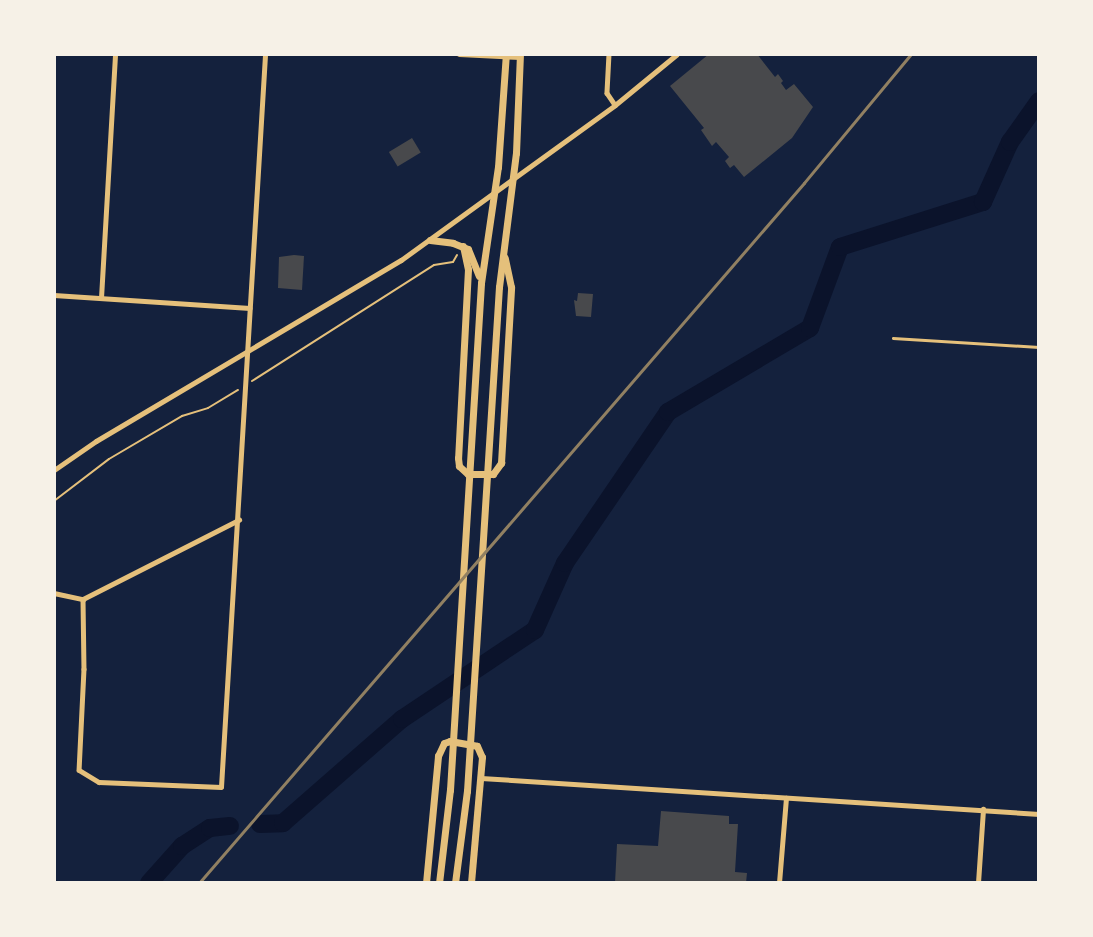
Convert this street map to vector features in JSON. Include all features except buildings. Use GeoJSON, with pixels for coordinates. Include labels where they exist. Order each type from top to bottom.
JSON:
{"type":"FeatureCollection","features":[{"type":"Feature","properties":{"kind":"main road"},"geometry":{"type":"LineString","coordinates":[[439,883],[450,790],[481,284],[494,195],[506,55]]}},
{"type":"Feature","properties":{"kind":"main road"},"geometry":{"type":"LineString","coordinates":[[455,883],[467,790],[488,454],[520,56]]}},
{"type":"Feature","properties":{"kind":"main road"},"geometry":{"type":"LineString","coordinates":[[429,240],[463,246],[473,255],[481,284]]}},
{"type":"Feature","properties":{"kind":"main road"},"geometry":{"type":"LineString","coordinates":[[463,246],[468,269],[459,466],[468,474],[488,475],[498,470],[501,463],[511,287],[503,247]]}},
{"type":"Feature","properties":{"kind":"main road"},"geometry":{"type":"LineString","coordinates":[[426,883],[438,756],[444,743],[477,746],[482,757],[471,883]]}},
{"type":"Feature","properties":{"kind":"street"},"geometry":{"type":"LineString","coordinates":[[101,298],[115,54]]}},
{"type":"Feature","properties":{"kind":"street"},"geometry":{"type":"LineString","coordinates":[[83,599],[79,770],[99,782],[221,787],[265,54]]}},
{"type":"Feature","properties":{"kind":"street"},"geometry":{"type":"LineString","coordinates":[[459,54],[520,56]]}},
{"type":"Feature","properties":{"kind":"street"},"geometry":{"type":"LineString","coordinates":[[609,54],[607,93],[615,105]]}},
{"type":"Feature","properties":{"kind":"street"},"geometry":{"type":"LineString","coordinates":[[54,470],[96,441],[248,352],[429,240],[615,105],[677,54]]}},
{"type":"Feature","properties":{"kind":"street"},"geometry":{"type":"LineString","coordinates":[[54,295],[250,307]]}},
{"type":"Feature","properties":{"kind":"street"},"geometry":{"type":"LineString","coordinates":[[54,593],[83,599],[239,520]]}},
{"type":"Feature","properties":{"kind":"street"},"geometry":{"type":"LineString","coordinates":[[481,778],[1039,814]]}},
{"type":"Feature","properties":{"kind":"street"},"geometry":{"type":"LineString","coordinates":[[779,883],[786,797]]}},
{"type":"Feature","properties":{"kind":"street"},"geometry":{"type":"LineString","coordinates":[[978,883],[983,809]]}},
{"type":"Feature","properties":{"kind":"lane"},"geometry":{"type":"LineString","coordinates":[[893,338],[1039,347]]}},
{"type":"Feature","properties":{"kind":"path"},"geometry":{"type":"LineString","coordinates":[[256,379],[433,265],[453,262],[458,254]]}},
{"type":"Feature","properties":{"kind":"path"},"geometry":{"type":"LineString","coordinates":[[54,501],[108,459],[182,416],[208,408],[237,390]]}},
{"type":"Feature","properties":{"kind":"waterway"},"geometry":{"type":"LineString","coordinates":[[260,824],[283,823],[402,719],[535,630],[565,563],[668,412],[810,328],[840,247],[983,202],[1010,142],[1039,101]]}},
{"type":"Feature","properties":{"kind":"waterway"},"geometry":{"type":"LineString","coordinates":[[149,883],[182,846],[210,828],[230,826]]}},
{"type":"Feature","properties":{"kind":"railway"},"geometry":{"type":"LineString","coordinates":[[199,883],[804,183],[911,54]]}}]}
